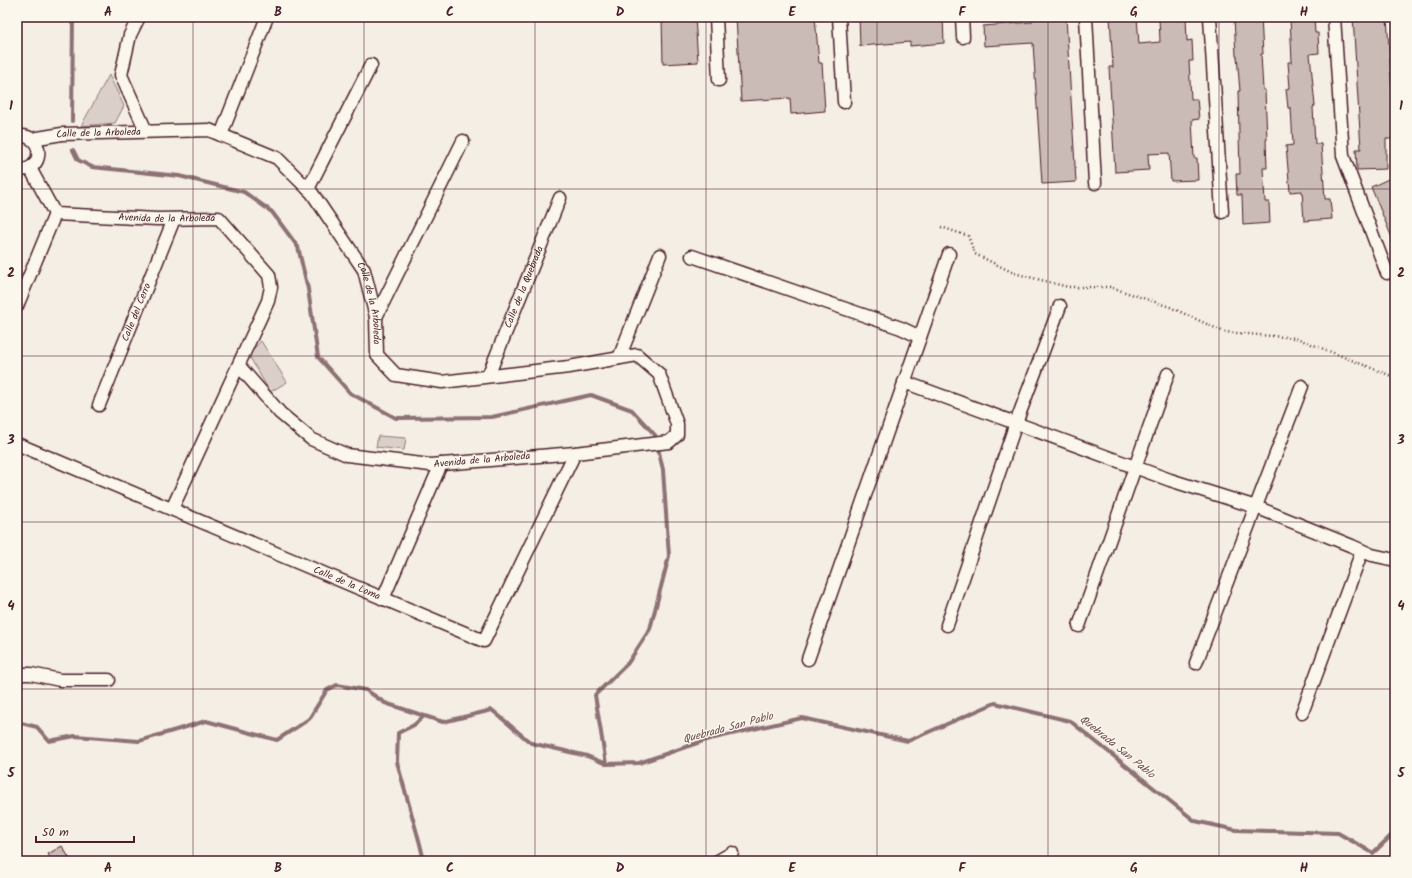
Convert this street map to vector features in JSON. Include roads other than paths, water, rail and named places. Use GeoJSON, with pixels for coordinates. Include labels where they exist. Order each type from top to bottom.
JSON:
{"type":"FeatureCollection","features":[{"type":"Feature","properties":{"kind":"street"},"geometry":{"type":"LineString","coordinates":[[140,17],[130,35],[121,75],[146,131]]}},
{"type":"Feature","properties":{"kind":"street"},"geometry":{"type":"LineString","coordinates":[[221,135],[267,17]]}},
{"type":"Feature","properties":{"kind":"street"},"geometry":{"type":"LineString","coordinates":[[716,17],[719,80]]}},
{"type":"Feature","properties":{"kind":"street"},"geometry":{"type":"LineString","coordinates":[[839,17],[844,102]]}},
{"type":"Feature","properties":{"kind":"street"},"geometry":{"type":"LineString","coordinates":[[962,17],[963,37]]}},
{"type":"Feature","properties":{"kind":"street"},"geometry":{"type":"LineString","coordinates":[[1086,17],[1095,183]]}},
{"type":"Feature","properties":{"kind":"street"},"geometry":{"type":"LineString","coordinates":[[1210,17],[1222,212]]}},
{"type":"Feature","properties":{"kind":"street"},"geometry":{"type":"LineString","coordinates":[[1334,17],[1343,156],[1387,273]]}},
{"type":"Feature","properties":{"kind":"street"},"geometry":{"type":"LineString","coordinates":[[308,189],[370,65]]}},
{"type":"Feature","properties":{"kind":"street","name":"Calle de la Arboleda"},"geometry":{"type":"LineString","coordinates":[[32,139],[62,134],[209,130],[277,158],[308,189],[364,270],[376,317],[377,355],[396,375],[442,382],[569,366],[637,355],[659,374],[677,424],[677,435],[669,442]]}},
{"type":"Feature","properties":{"kind":"street"},"geometry":{"type":"LineString","coordinates":[[17,136],[27,136],[32,139],[36,143],[39,154],[35,164],[30,168],[25,170],[17,169]]}},
{"type":"Feature","properties":{"kind":"street"},"geometry":{"type":"LineString","coordinates":[[376,317],[463,141]]}},
{"type":"Feature","properties":{"kind":"street"},"geometry":{"type":"LineString","coordinates":[[17,306],[21,290],[55,214],[30,168]]}},
{"type":"Feature","properties":{"kind":"street","name":"Calle de la Quebrada"},"geometry":{"type":"LineString","coordinates":[[488,376],[560,198]]}},
{"type":"Feature","properties":{"kind":"street","name":"Avenida de la Arboleda"},"geometry":{"type":"LineString","coordinates":[[55,214],[174,219],[219,218],[269,275],[271,287],[268,301],[239,366],[280,413],[311,439],[347,455],[430,465],[575,453],[669,442]]}},
{"type":"Feature","properties":{"kind":"street","name":"Calle del Cerro"},"geometry":{"type":"LineString","coordinates":[[99,405],[174,219]]}},
{"type":"Feature","properties":{"kind":"street"},"geometry":{"type":"LineString","coordinates":[[808,659],[949,254]]}},
{"type":"Feature","properties":{"kind":"street"},"geometry":{"type":"LineString","coordinates":[[619,358],[660,255]]}},
{"type":"Feature","properties":{"kind":"street"},"geometry":{"type":"LineString","coordinates":[[692,256],[901,328],[920,337]]}},
{"type":"Feature","properties":{"kind":"street"},"geometry":{"type":"LineString","coordinates":[[947,625],[1016,422],[1060,306]]}},
{"type":"Feature","properties":{"kind":"street"},"geometry":{"type":"LineString","coordinates":[[172,509],[239,366]]}},
{"type":"Feature","properties":{"kind":"street"},"geometry":{"type":"LineString","coordinates":[[1079,626],[1168,374]]}},
{"type":"Feature","properties":{"kind":"street"},"geometry":{"type":"LineString","coordinates":[[904,382],[1170,480],[1256,507],[1372,555],[1395,560]]}},
{"type":"Feature","properties":{"kind":"street"},"geometry":{"type":"LineString","coordinates":[[1196,664],[1302,386]]}},
{"type":"Feature","properties":{"kind":"street","name":"Calle de la Loma"},"geometry":{"type":"LineString","coordinates":[[17,444],[484,641],[575,453]]}},
{"type":"Feature","properties":{"kind":"street"},"geometry":{"type":"LineString","coordinates":[[383,599],[441,464]]}},
{"type":"Feature","properties":{"kind":"street"},"geometry":{"type":"LineString","coordinates":[[1302,713],[1362,551]]}},
{"type":"Feature","properties":{"kind":"street"},"geometry":{"type":"LineString","coordinates":[[17,674],[31,674],[60,680],[109,680]]}},
{"type":"Feature","properties":{"kind":"street"},"geometry":{"type":"LineString","coordinates":[[718,861],[732,853]]}},
{"type":"Feature","properties":{"kind":"waterway"},"geometry":{"type":"LineString","coordinates":[[72,121],[73,17]]}},
{"type":"Feature","properties":{"kind":"waterway"},"geometry":{"type":"LineString","coordinates":[[73,150],[78,160],[92,167],[179,176],[244,192],[272,212],[298,247],[308,289],[318,357],[350,393],[396,418],[492,417],[591,395],[632,410],[655,435],[663,470],[669,556],[650,629],[628,663],[595,695],[606,764]]}},
{"type":"Feature","properties":{"kind":"waterway","name":"Quebrada San Pablo"},"geometry":{"type":"LineString","coordinates":[[17,722],[37,727],[49,741],[75,736],[139,741],[206,721],[277,740],[309,719],[327,690],[337,685],[366,690],[385,703],[443,722],[492,710],[531,743],[587,756],[606,764],[639,763],[706,740],[802,718],[908,741],[995,703],[1070,721],[1195,821],[1236,830],[1338,833],[1373,853],[1395,832]]}},
{"type":"Feature","properties":{"kind":"waterway"},"geometry":{"type":"LineString","coordinates":[[424,716],[414,725],[398,733],[397,762],[424,861]]}}]}
